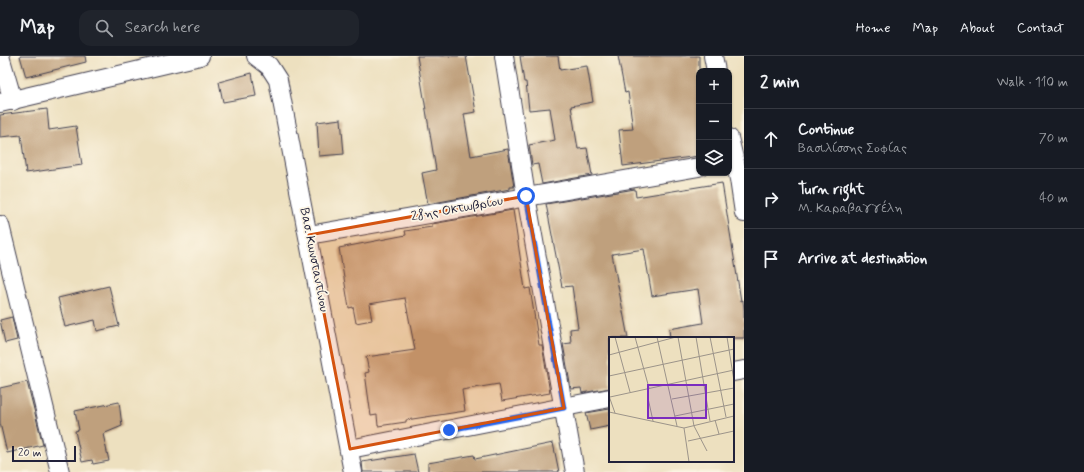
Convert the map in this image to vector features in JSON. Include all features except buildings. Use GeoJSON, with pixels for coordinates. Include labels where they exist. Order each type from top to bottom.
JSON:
{"type":"FeatureCollection","features":[{"type":"Feature","properties":{"kind":"street"},"geometry":{"type":"LineString","coordinates":[[0,56],[6,102],[200,56]]}},
{"type":"Feature","properties":{"kind":"street","name":"Βασ. Κωνσταντίνου"},"geometry":{"type":"LineString","coordinates":[[256,56],[269,66],[278,80],[350,449],[353,472]]}},
{"type":"Feature","properties":{"kind":"street"},"geometry":{"type":"LineString","coordinates":[[504,56],[526,196],[576,472]]}},
{"type":"Feature","properties":{"kind":"street"},"geometry":{"type":"LineString","coordinates":[[713,56],[715,68]]}},
{"type":"Feature","properties":{"kind":"street"},"geometry":{"type":"LineString","coordinates":[[730,140],[736,161],[744,213]]}},
{"type":"Feature","properties":{"kind":"street","name":"28ης Οκτωβρίου"},"geometry":{"type":"LineString","coordinates":[[309,235],[696,168]]}},
{"type":"Feature","properties":{"kind":"street"},"geometry":{"type":"LineString","coordinates":[[0,225],[60,472]]}},
{"type":"Feature","properties":{"kind":"street"},"geometry":{"type":"LineString","coordinates":[[734,372],[744,370]]}},
{"type":"Feature","properties":{"kind":"street"},"geometry":{"type":"LineString","coordinates":[[350,449],[609,398]]}},
{"type":"Feature","properties":{"kind":"highlighted area"},"geometry":{"type":"Polygon","coordinates":[[[526,196],[564,408],[350,449],[309,235],[526,196]]]}},
{"type":"Feature","properties":{"kind":"route"},"geometry":{"type":"LineString","coordinates":[[449,430],[564,408],[526,196]]}}]}
